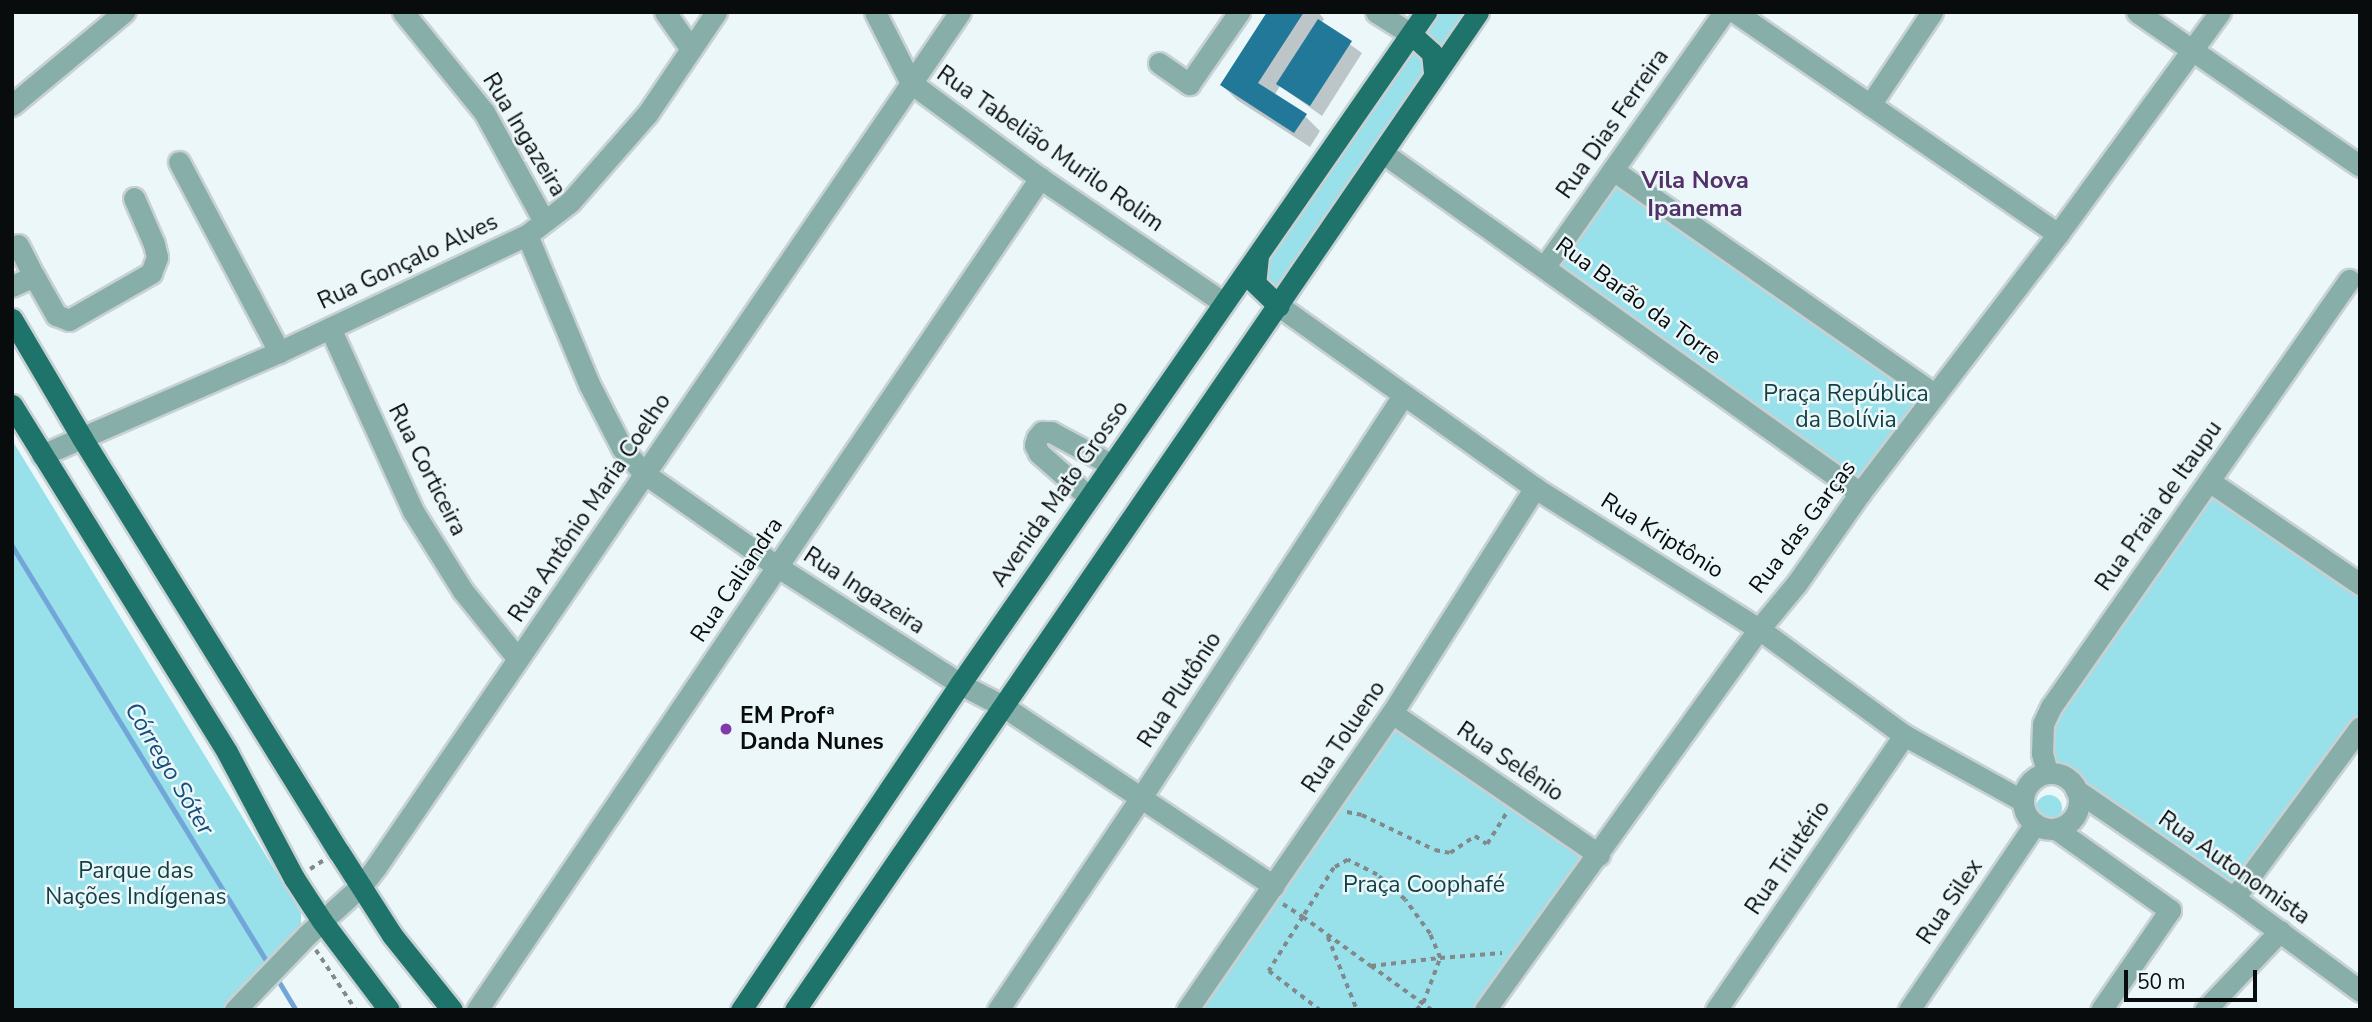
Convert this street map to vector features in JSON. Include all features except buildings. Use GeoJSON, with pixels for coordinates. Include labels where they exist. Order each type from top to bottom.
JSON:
{"type":"FeatureCollection","features":[{"type":"Feature","properties":{"kind":"main road","name":"Avenida Mato Grosso"},"geometry":{"type":"LineString","coordinates":[[741,1010],[960,684],[1426,12]]}},
{"type":"Feature","properties":{"kind":"main road"},"geometry":{"type":"LineString","coordinates":[[795,1010],[1478,12]]}},
{"type":"Feature","properties":{"kind":"main road"},"geometry":{"type":"LineString","coordinates":[[1411,34],[1432,53],[1434,73]]}},
{"type":"Feature","properties":{"kind":"main road"},"geometry":{"type":"LineString","coordinates":[[1258,254],[1255,283],[1279,306]]}},
{"type":"Feature","properties":{"kind":"main road"},"geometry":{"type":"LineString","coordinates":[[12,319],[82,438],[339,852],[393,935],[452,1010]]}},
{"type":"Feature","properties":{"kind":"main road"},"geometry":{"type":"LineString","coordinates":[[12,405],[227,752],[294,878],[314,928],[389,1010]]}},
{"type":"Feature","properties":{"kind":"street"},"geometry":{"type":"LineString","coordinates":[[12,105],[124,12]]}},
{"type":"Feature","properties":{"kind":"street","name":"Rua Ingazeira"},"geometry":{"type":"LineString","coordinates":[[403,12],[484,112],[544,221]]}},
{"type":"Feature","properties":{"kind":"street"},"geometry":{"type":"LineString","coordinates":[[665,12],[691,49]]}},
{"type":"Feature","properties":{"kind":"street","name":"Rua Gonçalo Alves"},"geometry":{"type":"LineString","coordinates":[[42,455],[279,352],[527,235],[570,202],[648,113],[716,12]]}},
{"type":"Feature","properties":{"kind":"street","name":"Rua Tabelião Murilo Rolim"},"geometry":{"type":"LineString","coordinates":[[875,12],[911,83],[1040,178],[1224,303]]}},
{"type":"Feature","properties":{"kind":"street","name":"Rua Antônio Maria Coelho"},"geometry":{"type":"LineString","coordinates":[[235,1010],[314,928],[362,885],[960,12]]}},
{"type":"Feature","properties":{"kind":"street"},"geometry":{"type":"LineString","coordinates":[[1159,64],[1189,84],[1239,12]]}},
{"type":"Feature","properties":{"kind":"street"},"geometry":{"type":"LineString","coordinates":[[1376,12],[1411,34]]}},
{"type":"Feature","properties":{"kind":"street","name":"Rua Dias Ferreira"},"geometry":{"type":"LineString","coordinates":[[1545,266],[1724,12]]}},
{"type":"Feature","properties":{"kind":"street"},"geometry":{"type":"LineString","coordinates":[[1735,12],[2058,234]]}},
{"type":"Feature","properties":{"kind":"street"},"geometry":{"type":"LineString","coordinates":[[1870,105],[1932,12]]}},
{"type":"Feature","properties":{"kind":"street"},"geometry":{"type":"LineString","coordinates":[[2137,12],[2360,166]]}},
{"type":"Feature","properties":{"kind":"street","name":"Rua das Garças"},"geometry":{"type":"LineString","coordinates":[[1485,1010],[1759,629],[1797,583],[1860,493],[2058,234],[2220,12]]}},
{"type":"Feature","properties":{"kind":"street","name":"Rua Barão da Torre"},"geometry":{"type":"LineString","coordinates":[[1383,153],[1860,493]]}},
{"type":"Feature","properties":{"kind":"street"},"geometry":{"type":"LineString","coordinates":[[179,162],[279,352]]}},
{"type":"Feature","properties":{"kind":"street"},"geometry":{"type":"LineString","coordinates":[[1614,170],[1935,395]]}},
{"type":"Feature","properties":{"kind":"street","name":"Rua Caliandra"},"geometry":{"type":"LineString","coordinates":[[477,1010],[1040,178]]}},
{"type":"Feature","properties":{"kind":"street"},"geometry":{"type":"LineString","coordinates":[[18,245],[56,316],[69,320],[151,273],[157,257],[134,198]]}},
{"type":"Feature","properties":{"kind":"street","name":"Rua Ingazeira"},"geometry":{"type":"LineString","coordinates":[[527,235],[589,384],[622,448],[645,474],[778,567],[960,684],[1003,706],[1142,796],[1272,890]]}},
{"type":"Feature","properties":{"kind":"street"},"geometry":{"type":"LineString","coordinates":[[12,286],[34,276]]}},
{"type":"Feature","properties":{"kind":"street","name":"Rua Praia de Itaupu"},"geometry":{"type":"LineString","coordinates":[[2047,772],[2042,743],[2043,724],[2051,707],[2349,281]]}},
{"type":"Feature","properties":{"kind":"street","name":"Rua Kriptônio"},"geometry":{"type":"LineString","coordinates":[[1279,306],[1535,488],[1759,629],[1904,735],[2023,802]]}},
{"type":"Feature","properties":{"kind":"street","name":"Rua Corticeira"},"geometry":{"type":"LineString","coordinates":[[330,328],[413,511],[463,591],[518,659]]}},
{"type":"Feature","properties":{"kind":"street","name":"Rua Plutônio"},"geometry":{"type":"LineString","coordinates":[[998,1010],[1142,796],[1402,396]]}},
{"type":"Feature","properties":{"kind":"street"},"geometry":{"type":"LineString","coordinates":[[1090,497],[1039,453],[1035,445],[1037,438],[1042,432],[1051,432],[1112,465]]}},
{"type":"Feature","properties":{"kind":"street"},"geometry":{"type":"LineString","coordinates":[[2209,481],[2360,584]]}},
{"type":"Feature","properties":{"kind":"street","name":"Rua Tolueno"},"geometry":{"type":"LineString","coordinates":[[1186,1010],[1272,890],[1392,713],[1535,488]]}},
{"type":"Feature","properties":{"kind":"street","name":"Rua Selênio"},"geometry":{"type":"LineString","coordinates":[[1392,713],[1599,855]]}},
{"type":"Feature","properties":{"kind":"street"},"geometry":{"type":"LineString","coordinates":[[2234,898],[2360,727]]}},
{"type":"Feature","properties":{"kind":"street","name":"Rua Triutério"},"geometry":{"type":"LineString","coordinates":[[1716,1010],[1904,735]]}},
{"type":"Feature","properties":{"kind":"street"},"geometry":{"type":"LineString","coordinates":[[2056,829],[2068,824],[2080,808],[2077,790],[2070,779],[2047,772],[2028,785],[2023,802],[2025,812],[2035,824],[2056,829],[2170,911],[2101,1010]]}},
{"type":"Feature","properties":{"kind":"street","name":"Rua Autonomista"},"geometry":{"type":"LineString","coordinates":[[2077,790],[2234,898],[2360,991]]}},
{"type":"Feature","properties":{"kind":"street","name":"Rua Silex"},"geometry":{"type":"LineString","coordinates":[[1909,1010],[2035,824]]}},
{"type":"Feature","properties":{"kind":"street"},"geometry":{"type":"LineString","coordinates":[[2205,1010],[2280,931]]}},
{"type":"Feature","properties":{"kind":"path"},"geometry":{"type":"LineString","coordinates":[[1328,808],[1362,815],[1435,850],[1450,853],[1475,836],[1487,844],[1516,798]]}},
{"type":"Feature","properties":{"kind":"path"},"geometry":{"type":"LineString","coordinates":[[294,878],[339,852]]}},
{"type":"Feature","properties":{"kind":"path"},"geometry":{"type":"LineString","coordinates":[[1320,1010],[1269,971],[1334,868],[1348,860],[1377,875],[1405,900],[1430,934],[1440,958],[1423,1003],[1416,1010]]}},
{"type":"Feature","properties":{"kind":"path"},"geometry":{"type":"LineString","coordinates":[[1272,890],[1303,917],[1432,1010]]}},
{"type":"Feature","properties":{"kind":"path"},"geometry":{"type":"LineString","coordinates":[[314,928],[356,1010]]}},
{"type":"Feature","properties":{"kind":"path"},"geometry":{"type":"LineString","coordinates":[[1327,934],[1357,1010]]}},
{"type":"Feature","properties":{"kind":"path"},"geometry":{"type":"LineString","coordinates":[[1370,966],[1528,950]]}},
{"type":"Feature","properties":{"kind":"green space"},"geometry":{"type":"Polygon","coordinates":[[[1434,12],[1465,12],[1266,303],[1244,286],[1434,12]]]}},
{"type":"Feature","properties":{"kind":"green space","name":"Praça República da Bolívia"},"geometry":{"type":"Polygon","coordinates":[[[1613,170],[1935,395],[1860,493],[1545,266],[1613,170]]]}},
{"type":"Feature","properties":{"kind":"green space","name":"Parque das Nações Indígenas"},"geometry":{"type":"Polygon","coordinates":[[[12,440],[301,913],[301,931],[224,1010],[12,1010],[12,440]]]}},
{"type":"Feature","properties":{"kind":"green space"},"geometry":{"type":"Polygon","coordinates":[[[2209,481],[2360,584],[2360,727],[2234,898],[2077,790],[2070,780],[2053,772],[2043,724],[2209,481]]]}},
{"type":"Feature","properties":{"kind":"green space","name":"Praça Coophafé"},"geometry":{"type":"Polygon","coordinates":[[[1392,713],[1599,855],[1485,1010],[1187,1010],[1392,713]]]}},
{"type":"Feature","properties":{"kind":"green space"},"geometry":{"type":"Polygon","coordinates":[[[2049,795],[2058,799],[2062,808],[2058,817],[2049,821],[2040,817],[2036,808],[2040,799],[2049,795]]]}},
{"type":"Feature","properties":{"kind":"waterway","name":"Córrego Sóter"},"geometry":{"type":"LineString","coordinates":[[12,546],[269,966]]}},
{"type":"Feature","properties":{"kind":"waterway","name":"Córrego Sóter"},"geometry":{"type":"LineString","coordinates":[[276,977],[296,1010]]}},
{"type":"Feature","properties":{"kind":"place","name":"EM Profª Danda Nunes"},"geometry":{"type":"Point","coordinates":[726,729]}},
{"type":"Feature","properties":{"kind":"district","name":"Vila Nova Ipanema"},"geometry":{"type":"Point","coordinates":[1695,195]}}]}
